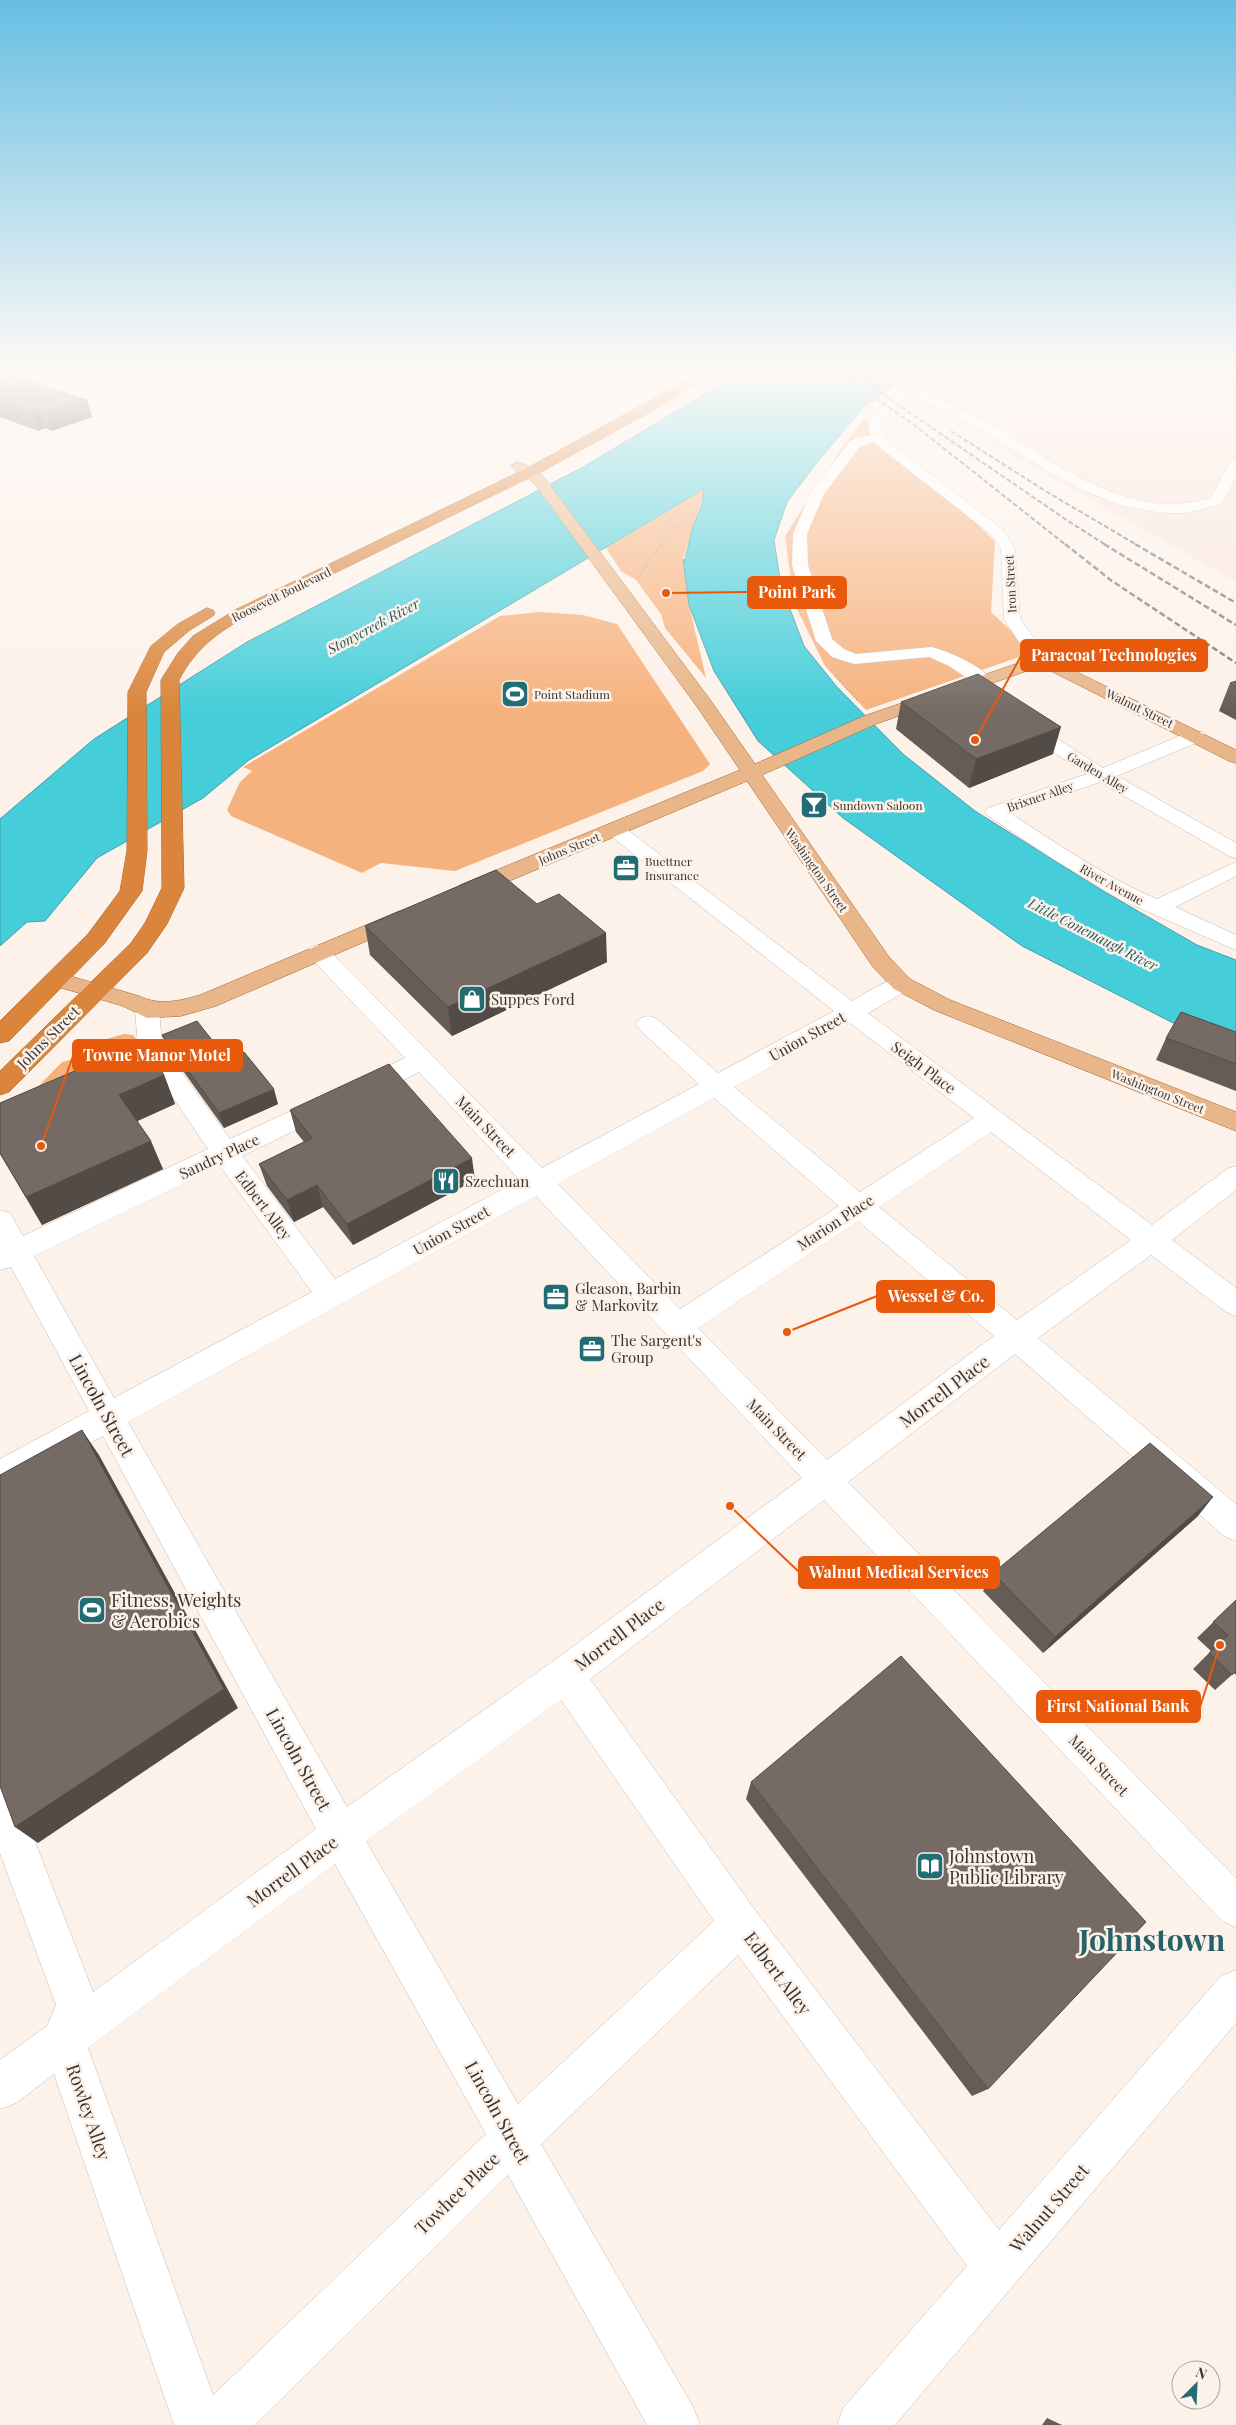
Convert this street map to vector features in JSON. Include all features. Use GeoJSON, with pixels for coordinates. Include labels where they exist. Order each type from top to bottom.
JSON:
{"type":"FeatureCollection","features":[{"type":"Feature","properties":{"kind":"highway","name":"Roosevelt Boulevard"},"geometry":{"type":"LineString","coordinates":[[256,589],[499,486]]}},
{"type":"Feature","properties":{"kind":"highway","name":"Roosevelt Boulevard"},"geometry":{"type":"LineString","coordinates":[[96,989],[139,948],[160,915],[173,888],[170,680],[193,643],[228,620],[503,486]]}},
{"type":"Feature","properties":{"kind":"highway","name":"Roosevelt Boulevard"},"geometry":{"type":"LineString","coordinates":[[56,979],[96,939],[130,891],[137,851],[137,692],[157,650],[184,627],[221,606]]}},
{"type":"Feature","properties":{"kind":"highway"},"geometry":{"type":"LineString","coordinates":[[0,1034],[56,979]]}},
{"type":"Feature","properties":{"kind":"highway","name":"Johns Street"},"geometry":{"type":"LineString","coordinates":[[0,1086],[96,989]]}},
{"type":"Feature","properties":{"kind":"main road","name":"Washington Street"},"geometry":{"type":"LineString","coordinates":[[540,486],[598,559],[705,705],[881,962],[902,984],[942,1005],[1236,1122]]}},
{"type":"Feature","properties":{"kind":"main road","name":"Johns Street"},"geometry":{"type":"LineString","coordinates":[[453,896],[750,773],[872,719],[1042,660]]}},
{"type":"Feature","properties":{"kind":"main road","name":"Walnut Street"},"geometry":{"type":"LineString","coordinates":[[1042,660],[1236,757]]}},
{"type":"Feature","properties":{"kind":"main road","name":"Johns Street"},"geometry":{"type":"LineString","coordinates":[[56,979],[96,989],[131,1001],[147,1010],[181,1008],[208,1000],[417,911]]}},
{"type":"Feature","properties":{"kind":"street"},"geometry":{"type":"LineString","coordinates":[[823,486],[817,494],[800,534],[800,565],[824,641],[838,653],[854,659],[931,652],[954,662],[982,680]]}},
{"type":"Feature","properties":{"kind":"street","name":"Iron Street"},"geometry":{"type":"LineString","coordinates":[[937,486],[997,532],[1008,548],[1012,619],[1027,641],[1038,649],[1042,660]]}},
{"type":"Feature","properties":{"kind":"street"},"geometry":{"type":"LineString","coordinates":[[1089,486],[1135,506],[1173,511],[1202,507],[1217,501],[1224,486]]}},
{"type":"Feature","properties":{"kind":"street"},"geometry":{"type":"LineString","coordinates":[[963,686],[988,702]]}},
{"type":"Feature","properties":{"kind":"street","name":"Garden Alley"},"geometry":{"type":"LineString","coordinates":[[1012,718],[1102,775],[1236,852]]}},
{"type":"Feature","properties":{"kind":"street","name":"Brixner Alley"},"geometry":{"type":"LineString","coordinates":[[995,812],[1102,775],[1196,736]]}},
{"type":"Feature","properties":{"kind":"street","name":"River Avenue"},"geometry":{"type":"LineString","coordinates":[[995,812],[1068,860],[1157,908],[1236,943]]}},
{"type":"Feature","properties":{"kind":"street","name":"Seigh Place"},"geometry":{"type":"LineString","coordinates":[[614,829],[851,1012],[1236,1304]]}},
{"type":"Feature","properties":{"kind":"street"},"geometry":{"type":"LineString","coordinates":[[1157,908],[1236,868]]}},
{"type":"Feature","properties":{"kind":"street","name":"Main Street"},"geometry":{"type":"LineString","coordinates":[[318,952],[1236,1907]]}},
{"type":"Feature","properties":{"kind":"street","name":"Union Street"},"geometry":{"type":"LineString","coordinates":[[0,1476],[902,984]]}},
{"type":"Feature","properties":{"kind":"street","name":"Edbert Alley"},"geometry":{"type":"LineString","coordinates":[[147,1010],[150,1046],[331,1295]]}},
{"type":"Feature","properties":{"kind":"street"},"geometry":{"type":"LineString","coordinates":[[648,1024],[715,1086],[858,1208],[1016,1337],[1236,1526]]}},
{"type":"Feature","properties":{"kind":"street","name":"Sandry Place"},"geometry":{"type":"LineString","coordinates":[[6,1244],[226,1153],[422,1060]]}},
{"type":"Feature","properties":{"kind":"street","name":"Marion Place"},"geometry":{"type":"LineString","coordinates":[[678,1326],[992,1119]]}},
{"type":"Feature","properties":{"kind":"street","name":"Morrell Place"},"geometry":{"type":"LineString","coordinates":[[0,2087],[341,1835],[565,1675],[1016,1337],[1152,1240],[1236,1176]]}},
{"type":"Feature","properties":{"kind":"street","name":"Lincoln Street"},"geometry":{"type":"LineString","coordinates":[[6,1244],[108,1417],[674,2425]]}},
{"type":"Feature","properties":{"kind":"street","name":"Edbert Alley"},"geometry":{"type":"LineString","coordinates":[[565,1675],[741,1924],[997,2267]]}},
{"type":"Feature","properties":{"kind":"street"},"geometry":{"type":"LineString","coordinates":[[0,1801],[77,2005],[63,2040]]}},
{"type":"Feature","properties":{"kind":"street","name":"Towhee Place"},"geometry":{"type":"LineString","coordinates":[[219,2425],[513,2139],[741,1924]]}},
{"type":"Feature","properties":{"kind":"street","name":"Walnut Street"},"geometry":{"type":"LineString","coordinates":[[862,2425],[1236,1991]]}},
{"type":"Feature","properties":{"kind":"street","name":"Rowley Alley"},"geometry":{"type":"LineString","coordinates":[[63,2040],[199,2425]]}},
{"type":"Feature","properties":{"kind":"path"},"geometry":{"type":"LineString","coordinates":[[685,511],[682,529],[673,528],[662,524],[685,511]]}},
{"type":"Feature","properties":{"kind":"path"},"geometry":{"type":"LineString","coordinates":[[625,596],[673,528]]}},
{"type":"Feature","properties":{"kind":"path"},"geometry":{"type":"LineString","coordinates":[[832,674],[872,719]]}},
{"type":"Feature","properties":{"kind":"shaded area"},"geometry":{"type":"Polygon","coordinates":[[[817,486],[932,486],[956,504],[995,541],[991,612],[1034,652],[866,710],[825,666],[794,603],[785,536],[817,486]]]}},
{"type":"Feature","properties":{"kind":"shaded area"},"geometry":{"type":"Polygon","coordinates":[[[1067,486],[1236,486],[1236,582],[1067,486]]]}},
{"type":"Feature","properties":{"kind":"shaded area"},"geometry":{"type":"Polygon","coordinates":[[[705,489],[683,559],[689,605],[706,678],[665,628],[661,614],[636,580],[621,571],[606,548],[705,489]]]}},
{"type":"Feature","properties":{"kind":"shaded area","name":"Point Stadium"},"geometry":{"type":"Polygon","coordinates":[[[539,612],[583,615],[617,624],[710,764],[703,771],[455,871],[381,863],[362,873],[231,816],[227,810],[240,782],[252,771],[243,767],[500,616],[539,612]]]}},
{"type":"Feature","properties":{"kind":"shaded area"},"geometry":{"type":"Polygon","coordinates":[[[124,1034],[133,1035],[146,1052],[120,1062],[72,1049],[124,1034]]]}},
{"type":"Feature","properties":{"kind":"shaded area"},"geometry":{"type":"Polygon","coordinates":[[[70,1060],[113,1072],[23,1102],[62,1062],[70,1060]]]}},
{"type":"Feature","properties":{"kind":"water"},"geometry":{"type":"Polygon","coordinates":[[[546,486],[799,486],[787,502],[774,540],[781,585],[804,646],[837,687],[903,754],[975,811],[1103,891],[1197,945],[1236,960],[1236,1055],[1022,946],[843,818],[758,741],[714,671],[689,605],[683,559],[684,563],[692,530],[702,503],[704,489],[249,760],[203,798],[97,858],[45,921],[27,922],[0,946],[0,819],[94,739],[247,642],[546,486]]]}},
{"type":"Feature","properties":{"kind":"building"},"geometry":{"type":"Polygon","coordinates":[[[978,674],[1061,727],[976,759],[901,702],[978,674]]]}},
{"type":"Feature","properties":{"kind":"building"},"geometry":{"type":"Polygon","coordinates":[[[1236,681],[1236,687],[1230,683],[1236,681]]]}},
{"type":"Feature","properties":{"kind":"building","name":"Suppes Ford"},"geometry":{"type":"Polygon","coordinates":[[[496,870],[537,904],[559,894],[606,933],[448,1007],[365,926],[496,870]]]}},
{"type":"Feature","properties":{"kind":"building"},"geometry":{"type":"Polygon","coordinates":[[[1181,1012],[1236,1032],[1236,1064],[1166,1038],[1181,1012]]]}},
{"type":"Feature","properties":{"kind":"building"},"geometry":{"type":"Polygon","coordinates":[[[197,1021],[227,1059],[244,1052],[274,1089],[219,1113],[162,1035],[197,1021]]]}},
{"type":"Feature","properties":{"kind":"building"},"geometry":{"type":"Polygon","coordinates":[[[142,1042],[164,1075],[119,1095],[151,1141],[26,1197],[0,1153],[0,1103],[142,1042]]]}},
{"type":"Feature","properties":{"kind":"building"},"geometry":{"type":"Polygon","coordinates":[[[389,1064],[472,1158],[347,1224],[317,1185],[287,1200],[259,1164],[312,1138],[290,1110],[389,1064]]]}},
{"type":"Feature","properties":{"kind":"building","name":"Fitness, Weights & Aerobics"},"geometry":{"type":"Polygon","coordinates":[[[82,1430],[224,1689],[15,1827],[0,1786],[0,1475],[82,1430]]]}},
{"type":"Feature","properties":{"kind":"building"},"geometry":{"type":"Polygon","coordinates":[[[1150,1443],[1213,1497],[1055,1637],[993,1573],[1150,1443]]]}},
{"type":"Feature","properties":{"kind":"building"},"geometry":{"type":"Polygon","coordinates":[[[1236,1600],[1236,1671],[1232,1675],[1209,1653],[1228,1635],[1213,1622],[1236,1600]]]}},
{"type":"Feature","properties":{"kind":"building","name":"Johnstown Public Library"},"geometry":{"type":"Polygon","coordinates":[[[901,1656],[1146,1922],[988,2089],[751,1782],[901,1656]]]}},
{"type":"Feature","properties":{"kind":"railway"},"geometry":{"type":"LineString","coordinates":[[992,486],[1066,545]]}},
{"type":"Feature","properties":{"kind":"railway"},"geometry":{"type":"LineString","coordinates":[[1017,486],[1106,545]]}},
{"type":"Feature","properties":{"kind":"railway"},"geometry":{"type":"LineString","coordinates":[[1038,486],[1137,545]]}},
{"type":"Feature","properties":{"kind":"railway"},"geometry":{"type":"LineString","coordinates":[[1065,544],[1112,581],[1236,663]]}},
{"type":"Feature","properties":{"kind":"railway"},"geometry":{"type":"LineString","coordinates":[[1104,544],[1236,625]]}},
{"type":"Feature","properties":{"kind":"railway"},"geometry":{"type":"LineString","coordinates":[[1135,544],[1236,603]]}},
{"type":"Feature","properties":{"kind":"place","name":"Point Park"},"geometry":{"type":"Point","coordinates":[666,593]}},
{"type":"Feature","properties":{"kind":"place","name":"Point Stadium"},"geometry":{"type":"Point","coordinates":[515,694]}},
{"type":"Feature","properties":{"kind":"place","name":"Paracoat Technologies"},"geometry":{"type":"Point","coordinates":[975,740]}},
{"type":"Feature","properties":{"kind":"place","name":"Sundown Saloon"},"geometry":{"type":"Point","coordinates":[814,805]}},
{"type":"Feature","properties":{"kind":"place","name":"Buettner Insurance"},"geometry":{"type":"Point","coordinates":[626,868]}},
{"type":"Feature","properties":{"kind":"place","name":"Suppes Ford"},"geometry":{"type":"Point","coordinates":[472,999]}},
{"type":"Feature","properties":{"kind":"place","name":"Towne Manor Motel"},"geometry":{"type":"Point","coordinates":[41,1146]}},
{"type":"Feature","properties":{"kind":"place","name":"Szechuan"},"geometry":{"type":"Point","coordinates":[446,1181]}},
{"type":"Feature","properties":{"kind":"place","name":"Gleason, Barbin & Markovitz"},"geometry":{"type":"Point","coordinates":[556,1297]}},
{"type":"Feature","properties":{"kind":"place","name":"Wessel & Co."},"geometry":{"type":"Point","coordinates":[787,1332]}},
{"type":"Feature","properties":{"kind":"place","name":"The Sargent's Group"},"geometry":{"type":"Point","coordinates":[592,1349]}},
{"type":"Feature","properties":{"kind":"place","name":"Walnut Medical Services"},"geometry":{"type":"Point","coordinates":[730,1506]}},
{"type":"Feature","properties":{"kind":"place","name":"Fitness, Weights & Aerobics"},"geometry":{"type":"Point","coordinates":[92,1610]}},
{"type":"Feature","properties":{"kind":"place","name":"First National Bank"},"geometry":{"type":"Point","coordinates":[1220,1645]}},
{"type":"Feature","properties":{"kind":"place","name":"Johnstown Public Library"},"geometry":{"type":"Point","coordinates":[930,1866]}},
{"type":"Feature","properties":{"kind":"district","name":"Johnstown"},"geometry":{"type":"Point","coordinates":[1152,1939]}},
{"type":"Feature","properties":{"kind":"water label","name":"Stonycreek River"},"geometry":{"type":"Point","coordinates":[373,626]}},
{"type":"Feature","properties":{"kind":"water label","name":"Little Conemaugh River"},"geometry":{"type":"Point","coordinates":[1093,934]}}]}
